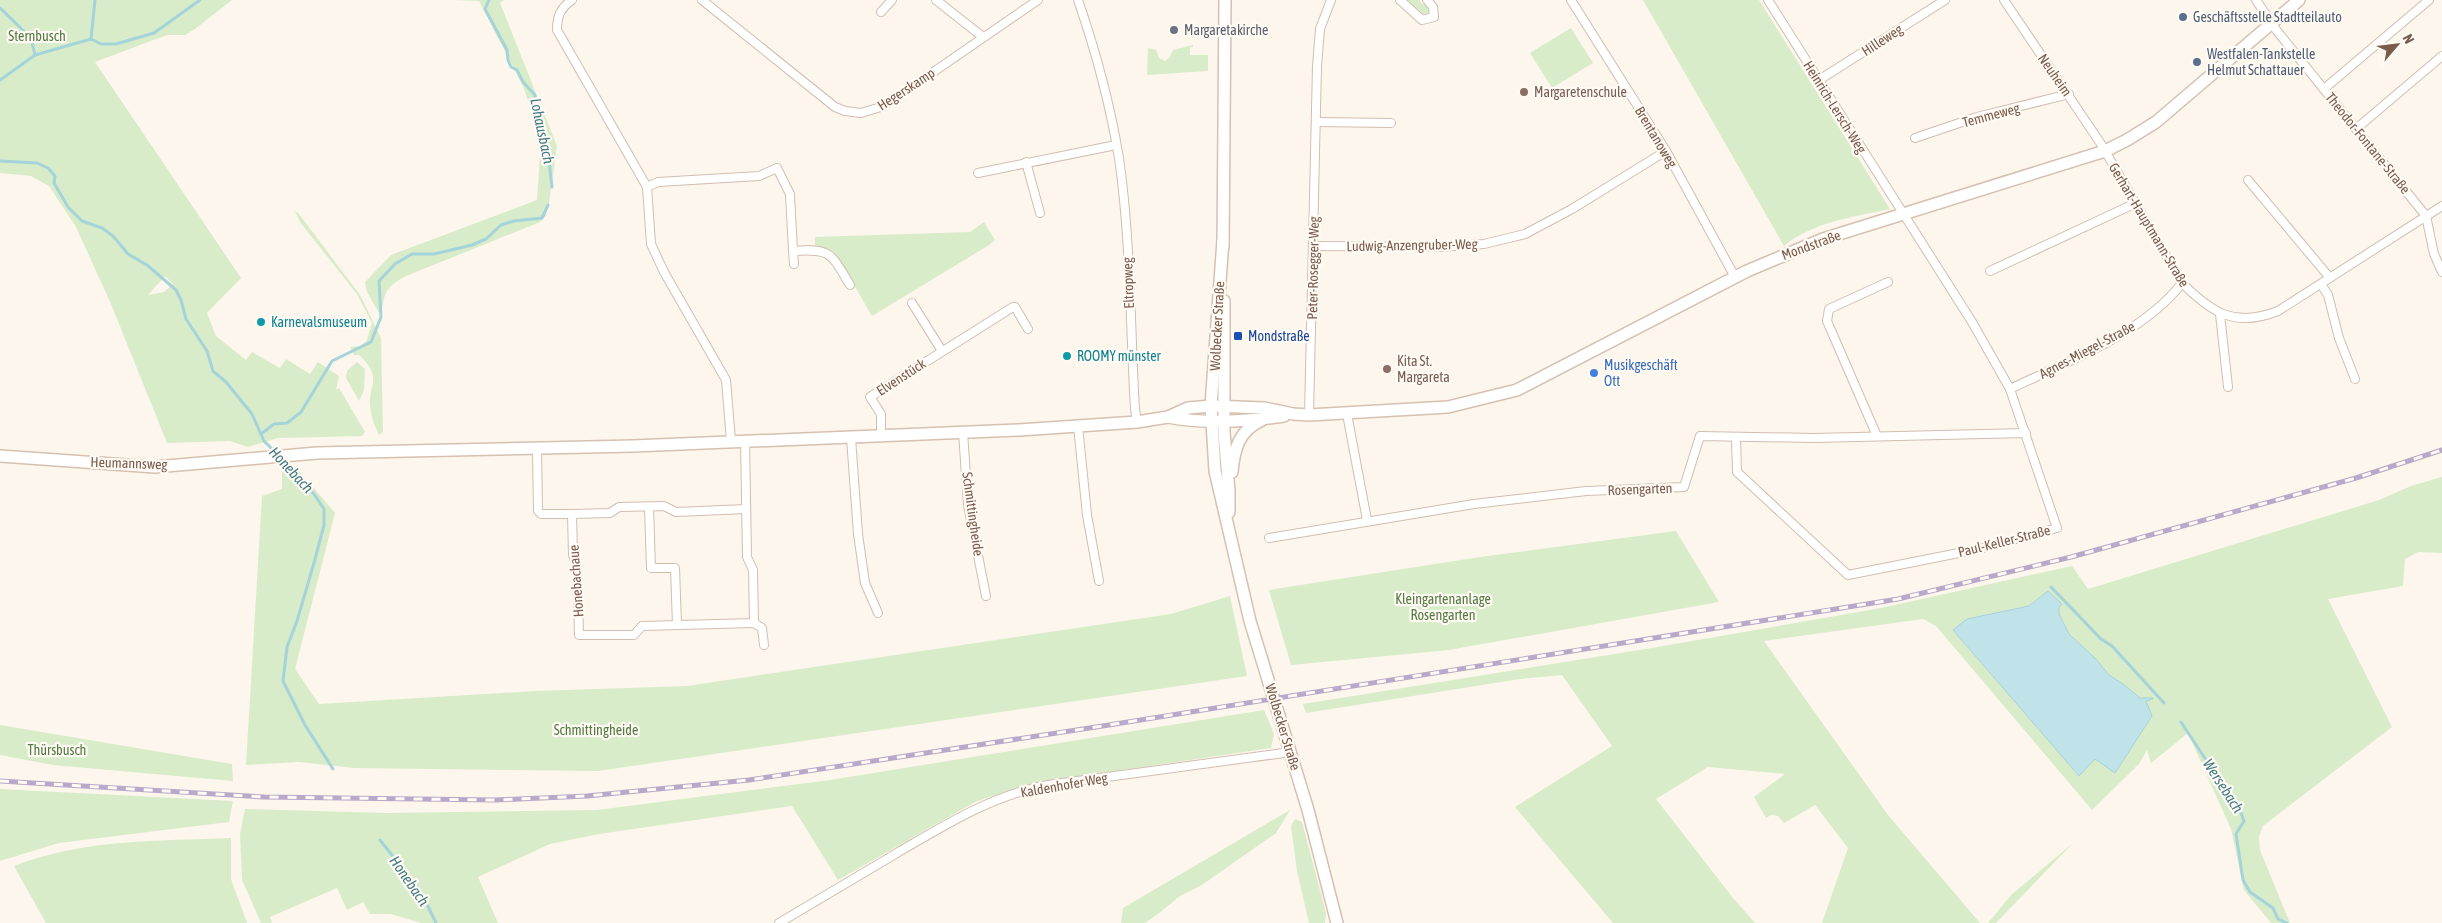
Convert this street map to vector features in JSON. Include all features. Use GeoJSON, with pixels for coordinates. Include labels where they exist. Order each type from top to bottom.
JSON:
{"type":"FeatureCollection","features":[{"type":"Feature","properties":{"kind":"street"},"geometry":{"type":"LineString","coordinates":[[572,0],[561,10],[557,20],[557,30],[647,187],[652,244],[664,272],[726,380],[730,441]]}},
{"type":"Feature","properties":{"kind":"street","name":"Hegerskamp"},"geometry":{"type":"LineString","coordinates":[[702,0],[835,107],[852,113],[871,112],[884,106],[1038,0]]}},
{"type":"Feature","properties":{"kind":"street"},"geometry":{"type":"LineString","coordinates":[[881,12],[892,0]]}},
{"type":"Feature","properties":{"kind":"street"},"geometry":{"type":"LineString","coordinates":[[936,0],[983,37]]}},
{"type":"Feature","properties":{"kind":"street","name":"Eltropweg"},"geometry":{"type":"LineString","coordinates":[[1078,0],[1103,80],[1116,145],[1125,221],[1134,399],[1137,422]]}},
{"type":"Feature","properties":{"kind":"street","name":"Wolbecker Straße"},"geometry":{"type":"LineString","coordinates":[[1225,0],[1224,420],[1230,491],[1228,531]]}},
{"type":"Feature","properties":{"kind":"street","name":"Peter-Rosegger-Weg"},"geometry":{"type":"LineString","coordinates":[[1309,415],[1320,29],[1331,0]]}},
{"type":"Feature","properties":{"kind":"street"},"geometry":{"type":"LineString","coordinates":[[1400,0],[1422,20],[1434,17],[1433,7],[1427,0]]}},
{"type":"Feature","properties":{"kind":"street","name":"Brentanoweg"},"geometry":{"type":"LineString","coordinates":[[1571,0],[1666,151],[1735,277]]}},
{"type":"Feature","properties":{"kind":"street","name":"Heinrich-Lersch-Weg"},"geometry":{"type":"LineString","coordinates":[[1768,0],[1903,214]]}},
{"type":"Feature","properties":{"kind":"street","name":"Hilleweg"},"geometry":{"type":"LineString","coordinates":[[1819,80],[1945,0]]}},
{"type":"Feature","properties":{"kind":"street","name":"Neuheim"},"geometry":{"type":"LineString","coordinates":[[2004,0],[2105,150]]}},
{"type":"Feature","properties":{"kind":"street","name":"Theodor-Fontane-Straße"},"geometry":{"type":"LineString","coordinates":[[2256,0],[2272,23],[2426,216]]}},
{"type":"Feature","properties":{"kind":"street","name":"Mondstraße"},"geometry":{"type":"LineString","coordinates":[[1224,406],[1264,408],[1293,414],[1347,414],[1448,407],[1517,390],[1735,277],[1823,239],[2105,150],[2126,140],[2156,122],[2299,0]]}},
{"type":"Feature","properties":{"kind":"street"},"geometry":{"type":"LineString","coordinates":[[2325,88],[2429,0]]}},
{"type":"Feature","properties":{"kind":"street"},"geometry":{"type":"LineString","coordinates":[[2356,128],[2442,56]]}},
{"type":"Feature","properties":{"kind":"street","name":"Temmeweg"},"geometry":{"type":"LineString","coordinates":[[1914,138],[1977,117],[2069,94]]}},
{"type":"Feature","properties":{"kind":"street"},"geometry":{"type":"LineString","coordinates":[[1316,122],[1391,123]]}},
{"type":"Feature","properties":{"kind":"street"},"geometry":{"type":"LineString","coordinates":[[978,173],[1116,145]]}},
{"type":"Feature","properties":{"kind":"street","name":"Gerhart-Hauptmann-Straße"},"geometry":{"type":"LineString","coordinates":[[2105,150],[2182,283],[2200,301],[2220,314],[2241,319],[2261,318],[2278,311],[2442,206]]}},
{"type":"Feature","properties":{"kind":"street","name":"Ludwig-Anzengruber-Weg"},"geometry":{"type":"LineString","coordinates":[[1314,246],[1440,247],[1484,244],[1525,234],[1572,209],[1666,151]]}},
{"type":"Feature","properties":{"kind":"street"},"geometry":{"type":"LineString","coordinates":[[1026,162],[1040,213]]}},
{"type":"Feature","properties":{"kind":"street"},"geometry":{"type":"LineString","coordinates":[[647,187],[658,182],[759,176],[777,168],[790,194],[794,264]]}},
{"type":"Feature","properties":{"kind":"street"},"geometry":{"type":"LineString","coordinates":[[2248,180],[2330,278]]}},
{"type":"Feature","properties":{"kind":"street"},"geometry":{"type":"LineString","coordinates":[[1990,271],[2136,203]]}},
{"type":"Feature","properties":{"kind":"street","name":"Paul-Keller-Straße"},"geometry":{"type":"LineString","coordinates":[[1736,438],[1737,472],[1848,575],[1979,549],[2057,528],[2026,432],[2010,390],[1972,322],[1903,214]]}},
{"type":"Feature","properties":{"kind":"street"},"geometry":{"type":"LineString","coordinates":[[2426,216],[2434,254],[2442,272]]}},
{"type":"Feature","properties":{"kind":"street","name":"Wolbecker Straße"},"geometry":{"type":"LineString","coordinates":[[1223,240],[1212,406],[1215,471],[1250,622],[1291,752],[1337,923]]}},
{"type":"Feature","properties":{"kind":"street"},"geometry":{"type":"LineString","coordinates":[[793,251],[817,249],[822,251],[835,262],[850,286]]}},
{"type":"Feature","properties":{"kind":"street"},"geometry":{"type":"LineString","coordinates":[[1877,436],[1827,321],[1829,309],[1888,282]]}},
{"type":"Feature","properties":{"kind":"street","name":"Agnes-Miegel-Straße"},"geometry":{"type":"LineString","coordinates":[[2010,390],[2131,329],[2169,300],[2182,283]]}},
{"type":"Feature","properties":{"kind":"street"},"geometry":{"type":"LineString","coordinates":[[2322,284],[2328,295],[2339,338],[2355,379]]}},
{"type":"Feature","properties":{"kind":"street"},"geometry":{"type":"LineString","coordinates":[[912,303],[942,351]]}},
{"type":"Feature","properties":{"kind":"street","name":"Elvenstück"},"geometry":{"type":"LineString","coordinates":[[880,436],[881,414],[870,397],[1013,307],[1028,329]]}},
{"type":"Feature","properties":{"kind":"street"},"geometry":{"type":"LineString","coordinates":[[2220,314],[2228,387]]}},
{"type":"Feature","properties":{"kind":"street"},"geometry":{"type":"LineString","coordinates":[[746,509],[676,512],[664,506],[619,506],[610,513],[542,514],[538,511],[537,448],[851,438],[1078,426],[1137,422],[1168,417],[1188,408],[1224,406]]}},
{"type":"Feature","properties":{"kind":"street","name":"Mondstraße"},"geometry":{"type":"LineString","coordinates":[[1212,419],[1266,418],[1293,414]]}},
{"type":"Feature","properties":{"kind":"street"},"geometry":{"type":"LineString","coordinates":[[1347,414],[1367,520]]}},
{"type":"Feature","properties":{"kind":"street"},"geometry":{"type":"LineString","coordinates":[[1168,417],[1186,420],[1212,419]]}},
{"type":"Feature","properties":{"kind":"street"},"geometry":{"type":"LineString","coordinates":[[1230,491],[1233,460],[1239,439],[1250,426],[1266,418]]}},
{"type":"Feature","properties":{"kind":"street"},"geometry":{"type":"LineString","coordinates":[[1078,426],[1087,516],[1100,581]]}},
{"type":"Feature","properties":{"kind":"street","name":"Schmittingheide"},"geometry":{"type":"LineString","coordinates":[[963,432],[968,504],[986,596]]}},
{"type":"Feature","properties":{"kind":"street","name":"Rosengarten"},"geometry":{"type":"LineString","coordinates":[[1269,538],[1367,520],[1474,504],[1586,491],[1684,487],[1700,436],[1736,438],[2026,432]]}},
{"type":"Feature","properties":{"kind":"street"},"geometry":{"type":"LineString","coordinates":[[851,438],[858,534],[865,583],[878,613]]}},
{"type":"Feature","properties":{"kind":"street"},"geometry":{"type":"LineString","coordinates":[[744,440],[747,557],[753,570],[754,623],[762,628],[764,645]]}},
{"type":"Feature","properties":{"kind":"street","name":"Heumannsweg"},"geometry":{"type":"LineString","coordinates":[[0,456],[155,467],[287,456],[537,448]]}},
{"type":"Feature","properties":{"kind":"street"},"geometry":{"type":"LineString","coordinates":[[649,507],[651,568],[676,568],[677,625]]}},
{"type":"Feature","properties":{"kind":"street","name":"Honebachaue"},"geometry":{"type":"LineString","coordinates":[[572,514],[573,556],[577,566],[579,635],[634,634],[642,626],[754,623]]}},
{"type":"Feature","properties":{"kind":"street","name":"Kaldenhofer Weg"},"geometry":{"type":"LineString","coordinates":[[778,923],[952,821],[993,800],[1048,785],[1291,752]]}},
{"type":"Feature","properties":{"kind":"green space","name":"Sternbusch"},"geometry":{"type":"Polygon","coordinates":[[[0,0],[232,0],[185,35],[167,35],[95,62],[241,278],[207,313],[216,336],[246,360],[252,352],[280,368],[286,359],[310,374],[318,362],[339,376],[336,390],[339,388],[365,432],[362,436],[278,438],[248,447],[230,441],[167,443],[111,304],[76,227],[49,186],[31,176],[0,173],[0,0]],[[165,276],[148,295],[164,292],[173,284],[165,276]]]}},
{"type":"Feature","properties":{"kind":"green space"},"geometry":{"type":"Polygon","coordinates":[[[451,0],[504,0],[500,3],[557,146],[548,210],[543,209],[547,215],[540,222],[399,280],[387,290],[379,313],[367,292],[365,282],[391,255],[537,200],[541,139],[523,86],[479,1],[451,0]]]}},
{"type":"Feature","properties":{"kind":"green space"},"geometry":{"type":"Polygon","coordinates":[[[1406,0],[1419,0],[1423,5],[1426,3],[1430,11],[1426,15],[1423,14],[1406,0]]]}},
{"type":"Feature","properties":{"kind":"green space"},"geometry":{"type":"Polygon","coordinates":[[[1643,0],[1759,0],[1890,209],[1821,226],[1795,238],[1784,246],[1643,0]]]}},
{"type":"Feature","properties":{"kind":"green space"},"geometry":{"type":"Polygon","coordinates":[[[1571,28],[1593,63],[1552,88],[1530,53],[1571,28]]]}},
{"type":"Feature","properties":{"kind":"green space"},"geometry":{"type":"Polygon","coordinates":[[[1193,45],[1193,47],[1190,47],[1190,55],[1208,55],[1208,71],[1147,75],[1148,48],[1156,50],[1159,58],[1165,61],[1173,50],[1193,45]]]}},
{"type":"Feature","properties":{"kind":"green space"},"geometry":{"type":"Polygon","coordinates":[[[295,211],[360,295],[381,338],[383,432],[379,435],[372,418],[370,403],[373,377],[367,364],[359,355],[354,355],[350,347],[361,346],[367,340],[372,323],[357,294],[300,222],[295,211]]]}},
{"type":"Feature","properties":{"kind":"green space"},"geometry":{"type":"Polygon","coordinates":[[[984,222],[995,240],[872,316],[840,264],[823,248],[815,246],[815,237],[970,232],[984,222]]]}},
{"type":"Feature","properties":{"kind":"green space"},"geometry":{"type":"Polygon","coordinates":[[[357,362],[365,369],[364,390],[359,401],[346,378],[347,371],[357,362]]]}},
{"type":"Feature","properties":{"kind":"green space","name":"Schmittingheide"},"geometry":{"type":"Polygon","coordinates":[[[282,465],[295,466],[335,513],[295,669],[319,704],[536,691],[687,686],[1171,614],[1230,596],[1247,676],[598,771],[354,768],[299,762],[246,765],[262,496],[282,489],[282,465]]]}},
{"type":"Feature","properties":{"kind":"green space"},"geometry":{"type":"Polygon","coordinates":[[[2442,477],[2442,553],[2418,552],[2405,559],[2403,586],[2328,599],[2392,727],[2263,826],[2259,837],[2260,850],[2290,923],[2271,923],[2244,890],[2231,829],[2188,733],[2151,763],[2147,750],[2139,764],[2092,810],[1936,626],[1923,619],[1764,641],[1888,815],[1980,923],[1822,923],[1848,848],[1815,805],[1784,823],[1778,816],[1771,815],[1766,818],[1754,797],[1785,774],[1708,767],[1656,799],[1733,898],[1755,923],[1613,923],[1515,807],[1612,746],[1562,675],[1520,679],[1306,713],[1303,704],[1652,648],[1881,608],[2072,566],[2088,589],[2379,500],[2411,486],[2442,477]],[[2048,591],[2029,606],[1967,619],[2079,776],[2095,759],[2140,698],[2109,675],[2095,658],[2069,634],[2059,614],[2059,607],[2048,591]]]}},
{"type":"Feature","properties":{"kind":"green space","name":"Kleingartenanlage Rosengarten"},"geometry":{"type":"Polygon","coordinates":[[[1676,531],[1719,602],[1449,650],[1291,665],[1269,590],[1480,557],[1676,531]]]}},
{"type":"Feature","properties":{"kind":"green space"},"geometry":{"type":"Polygon","coordinates":[[[1264,710],[1274,734],[1271,748],[1042,782],[1007,791],[975,802],[838,880],[792,806],[599,834],[550,844],[478,877],[498,923],[421,923],[391,914],[370,914],[363,902],[347,910],[337,888],[270,917],[272,923],[261,923],[242,880],[240,834],[245,809],[386,813],[597,810],[830,780],[1264,710]]]}},
{"type":"Feature","properties":{"kind":"green space","name":"Thürsbusch"},"geometry":{"type":"Polygon","coordinates":[[[0,725],[232,764],[233,781],[53,765],[0,755],[0,725]]]}},
{"type":"Feature","properties":{"kind":"green space"},"geometry":{"type":"Polygon","coordinates":[[[0,789],[233,801],[229,822],[59,843],[0,861],[0,789]]]}},
{"type":"Feature","properties":{"kind":"green space"},"geometry":{"type":"Polygon","coordinates":[[[1290,810],[1276,833],[1202,885],[1180,896],[1145,923],[1121,923],[1123,908],[1290,810]]]}},
{"type":"Feature","properties":{"kind":"green space"},"geometry":{"type":"Polygon","coordinates":[[[1295,819],[1302,822],[1326,913],[1325,923],[1309,923],[1297,871],[1291,826],[1295,819]]]}},
{"type":"Feature","properties":{"kind":"green space"},"geometry":{"type":"Polygon","coordinates":[[[231,838],[231,879],[247,923],[46,923],[14,866],[40,857],[94,846],[149,841],[231,838]]]}},
{"type":"Feature","properties":{"kind":"green space"},"geometry":{"type":"Polygon","coordinates":[[[2073,843],[1996,923],[1988,923],[2011,895],[2073,843]]]}},
{"type":"Feature","properties":{"kind":"water"},"geometry":{"type":"Polygon","coordinates":[[[2048,591],[2062,604],[2059,608],[2059,614],[2069,634],[2095,658],[2109,675],[2140,698],[2153,698],[2146,701],[2152,716],[2115,773],[2095,759],[2079,776],[1953,630],[1967,619],[2029,606],[2048,591]]]}},
{"type":"Feature","properties":{"kind":"waterway"},"geometry":{"type":"LineString","coordinates":[[91,39],[95,0]]}},
{"type":"Feature","properties":{"kind":"waterway"},"geometry":{"type":"LineString","coordinates":[[0,80],[35,55],[91,39],[101,44],[116,44],[154,33],[200,0]]}},
{"type":"Feature","properties":{"kind":"waterway","name":"Lohausbach"},"geometry":{"type":"LineString","coordinates":[[489,0],[485,9],[507,50],[511,67],[517,70],[523,82],[535,95],[536,110],[542,122],[540,134],[549,161],[552,187]]}},
{"type":"Feature","properties":{"kind":"waterway"},"geometry":{"type":"LineString","coordinates":[[0,8],[31,38],[35,55]]}},
{"type":"Feature","properties":{"kind":"waterway","name":"Honebach"},"geometry":{"type":"LineString","coordinates":[[0,161],[37,163],[48,168],[55,176],[54,183],[68,207],[82,221],[102,228],[113,236],[128,254],[147,265],[176,290],[186,319],[207,351],[213,371],[226,382],[252,414],[264,441],[276,453]]}},
{"type":"Feature","properties":{"kind":"waterway","name":"Lohausbach"},"geometry":{"type":"LineString","coordinates":[[261,434],[274,424],[287,423],[301,412],[332,361],[371,342],[381,317],[379,281],[395,264],[412,254],[434,254],[472,245],[486,239],[501,225],[514,221],[542,218],[548,205]]}},
{"type":"Feature","properties":{"kind":"waterway","name":"Honebach"},"geometry":{"type":"LineString","coordinates":[[282,460],[314,494],[324,509],[324,525],[314,563],[297,621],[287,647],[283,681],[305,725],[333,769]]}},
{"type":"Feature","properties":{"kind":"waterway","name":"Wersebach"},"geometry":{"type":"LineString","coordinates":[[2051,587],[2101,639],[2112,646],[2164,703]]}},
{"type":"Feature","properties":{"kind":"waterway","name":"Wersebach"},"geometry":{"type":"LineString","coordinates":[[2181,722],[2241,813],[2244,821],[2236,834],[2243,880],[2250,892],[2273,908],[2278,919],[2287,923]]}},
{"type":"Feature","properties":{"kind":"waterway","name":"Honebach"},"geometry":{"type":"LineString","coordinates":[[380,840],[421,892],[436,923]]}},
{"type":"Feature","properties":{"kind":"railway"},"geometry":{"type":"LineString","coordinates":[[0,781],[264,797],[495,800],[587,796],[749,780],[1109,725],[1898,599],[2071,557],[2356,478],[2442,450]]}},
{"type":"Feature","properties":{"kind":"place","name":"Geschäftsstelle Stadtteilauto"},"geometry":{"type":"Point","coordinates":[2183,17]}},
{"type":"Feature","properties":{"kind":"place","name":"Margaretakirche"},"geometry":{"type":"Point","coordinates":[1174,30]}},
{"type":"Feature","properties":{"kind":"place","name":"Westfalen-Tankstelle Helmut Schattauer"},"geometry":{"type":"Point","coordinates":[2197,62]}},
{"type":"Feature","properties":{"kind":"place","name":"Margaretenschule"},"geometry":{"type":"Point","coordinates":[1524,92]}},
{"type":"Feature","properties":{"kind":"place","name":"Karnevalsmuseum"},"geometry":{"type":"Point","coordinates":[261,322]}},
{"type":"Feature","properties":{"kind":"place","name":"Mondstraße"},"geometry":{"type":"Point","coordinates":[1238,336]}},
{"type":"Feature","properties":{"kind":"place","name":"ROOMY münster"},"geometry":{"type":"Point","coordinates":[1067,356]}},
{"type":"Feature","properties":{"kind":"place","name":"Kita St. Margareta"},"geometry":{"type":"Point","coordinates":[1387,369]}},
{"type":"Feature","properties":{"kind":"place","name":"Musikgeschäft Ott"},"geometry":{"type":"Point","coordinates":[1594,373]}}]}
